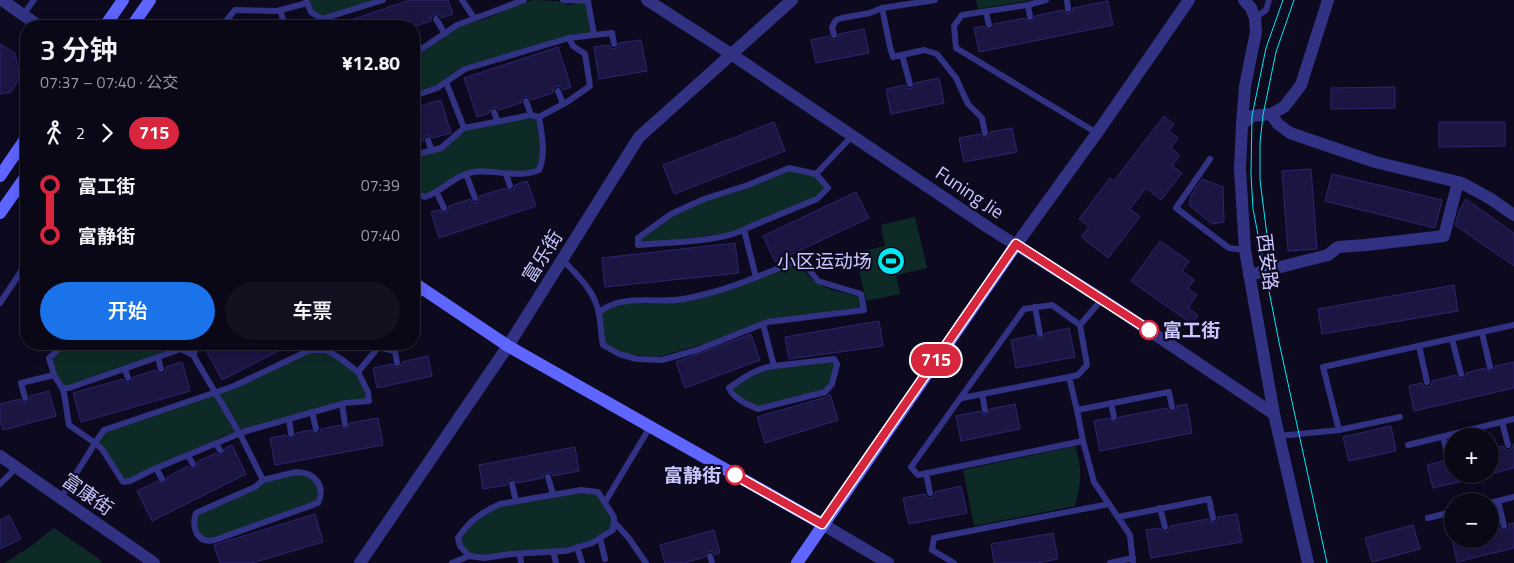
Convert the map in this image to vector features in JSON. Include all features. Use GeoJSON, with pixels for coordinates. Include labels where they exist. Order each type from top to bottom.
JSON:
{"type":"FeatureCollection","features":[{"type":"Feature","properties":{"kind":"street"},"geometry":{"type":"LineString","coordinates":[[2,0],[30,20]]}},
{"type":"Feature","properties":{"kind":"street"},"geometry":{"type":"LineString","coordinates":[[109,20],[123,0]]}},
{"type":"Feature","properties":{"kind":"street"},"geometry":{"type":"LineString","coordinates":[[136,20],[150,0]]}},
{"type":"Feature","properties":{"kind":"street","name":"Funing Jie"},"geometry":{"type":"LineString","coordinates":[[647,0],[732,54],[852,136],[1274,414]]}},
{"type":"Feature","properties":{"kind":"street"},"geometry":{"type":"LineString","coordinates":[[1244,0],[1251,8],[1255,18]]}},
{"type":"Feature","properties":{"kind":"street"},"geometry":{"type":"LineString","coordinates":[[1242,124],[1252,116],[1271,114],[1284,107],[1301,85],[1328,0]]}},
{"type":"Feature","properties":{"kind":"street","name":"富乐街"},"geometry":{"type":"LineString","coordinates":[[360,563],[508,346],[639,137],[789,1]]}},
{"type":"Feature","properties":{"kind":"street"},"geometry":{"type":"LineString","coordinates":[[797,563],[1016,244],[1190,1]]}},
{"type":"Feature","properties":{"kind":"street","name":"西安路"},"geometry":{"type":"LineString","coordinates":[[1255,18],[1256,32],[1245,86],[1240,170],[1245,250],[1274,414],[1308,563]]}},
{"type":"Feature","properties":{"kind":"street"},"geometry":{"type":"LineString","coordinates":[[1271,114],[1278,124],[1290,133],[1375,162],[1458,182],[1491,199],[1514,215]]}},
{"type":"Feature","properties":{"kind":"street"},"geometry":{"type":"LineString","coordinates":[[0,176],[20,147]]}},
{"type":"Feature","properties":{"kind":"street"},"geometry":{"type":"LineString","coordinates":[[1249,275],[1328,255],[1338,247],[1444,236],[1458,182]]}},
{"type":"Feature","properties":{"kind":"street"},"geometry":{"type":"LineString","coordinates":[[0,213],[20,185]]}},
{"type":"Feature","properties":{"kind":"street"},"geometry":{"type":"LineString","coordinates":[[420,288],[508,346],[888,563]]}},
{"type":"Feature","properties":{"kind":"street","name":"富康街"},"geometry":{"type":"LineString","coordinates":[[0,456],[154,563]]}},
{"type":"Feature","properties":{"kind":"lane"},"geometry":{"type":"LineString","coordinates":[[23,15],[34,0]]}},
{"type":"Feature","properties":{"kind":"lane"},"geometry":{"type":"LineString","coordinates":[[227,20],[235,10],[280,10],[306,1],[312,12],[322,19],[383,0]]}},
{"type":"Feature","properties":{"kind":"lane"},"geometry":{"type":"LineString","coordinates":[[462,0],[474,18]]}},
{"type":"Feature","properties":{"kind":"lane"},"geometry":{"type":"LineString","coordinates":[[420,49],[457,25],[524,0]]}},
{"type":"Feature","properties":{"kind":"lane"},"geometry":{"type":"LineString","coordinates":[[563,0],[588,1],[594,35]]}},
{"type":"Feature","properties":{"kind":"lane"},"geometry":{"type":"LineString","coordinates":[[834,35],[832,27],[836,20],[870,13],[882,8],[935,0]]}},
{"type":"Feature","properties":{"kind":"lane"},"geometry":{"type":"LineString","coordinates":[[1046,0],[1028,5],[962,15],[954,26],[956,48],[1097,133]]}},
{"type":"Feature","properties":{"kind":"lane"},"geometry":{"type":"LineString","coordinates":[[1066,0],[1068,9]]}},
{"type":"Feature","properties":{"kind":"lane"},"geometry":{"type":"LineString","coordinates":[[1255,18],[1266,10],[1269,0]]}},
{"type":"Feature","properties":{"kind":"lane"},"geometry":{"type":"LineString","coordinates":[[1028,5],[1030,17]]}},
{"type":"Feature","properties":{"kind":"lane"},"geometry":{"type":"LineString","coordinates":[[882,8],[893,57],[924,50],[937,54],[956,78],[968,104],[982,118],[985,133]]}},
{"type":"Feature","properties":{"kind":"lane"},"geometry":{"type":"LineString","coordinates":[[280,10],[284,20]]}},
{"type":"Feature","properties":{"kind":"lane"},"geometry":{"type":"LineString","coordinates":[[986,12],[989,25]]}},
{"type":"Feature","properties":{"kind":"lane"},"geometry":{"type":"LineString","coordinates":[[436,19],[445,34]]}},
{"type":"Feature","properties":{"kind":"lane"},"geometry":{"type":"LineString","coordinates":[[420,94],[437,88],[464,70],[569,38],[612,33],[614,44]]}},
{"type":"Feature","properties":{"kind":"lane"},"geometry":{"type":"LineString","coordinates":[[420,154],[441,148],[464,128],[531,115],[539,117],[590,86],[585,54],[573,46],[569,38]]}},
{"type":"Feature","properties":{"kind":"lane"},"geometry":{"type":"LineString","coordinates":[[902,55],[910,84]]}},
{"type":"Feature","properties":{"kind":"lane"},"geometry":{"type":"LineString","coordinates":[[446,82],[464,128]]}},
{"type":"Feature","properties":{"kind":"lane"},"geometry":{"type":"LineString","coordinates":[[558,91],[563,104]]}},
{"type":"Feature","properties":{"kind":"lane"},"geometry":{"type":"LineString","coordinates":[[526,101],[531,115]]}},
{"type":"Feature","properties":{"kind":"lane"},"geometry":{"type":"LineString","coordinates":[[494,112],[498,122]]}},
{"type":"Feature","properties":{"kind":"lane"},"geometry":{"type":"LineString","coordinates":[[420,195],[425,197],[437,193],[466,174],[475,172],[529,174],[539,170],[542,162],[543,146],[539,117]]}},
{"type":"Feature","properties":{"kind":"lane"},"geometry":{"type":"LineString","coordinates":[[816,174],[852,136]]}},
{"type":"Feature","properties":{"kind":"lane"},"geometry":{"type":"LineString","coordinates":[[428,140],[432,151]]}},
{"type":"Feature","properties":{"kind":"lane"},"geometry":{"type":"LineString","coordinates":[[1210,159],[1176,208],[1229,248],[1245,250]]}},
{"type":"Feature","properties":{"kind":"lane"},"geometry":{"type":"LineString","coordinates":[[790,168],[816,174],[828,188],[816,199],[744,230],[738,233],[700,239],[638,245],[638,238],[671,214],[704,199],[748,186],[790,168]]}},
{"type":"Feature","properties":{"kind":"lane"},"geometry":{"type":"LineString","coordinates":[[466,174],[475,198]]}},
{"type":"Feature","properties":{"kind":"lane"},"geometry":{"type":"LineString","coordinates":[[506,174],[510,186]]}},
{"type":"Feature","properties":{"kind":"lane"},"geometry":{"type":"LineString","coordinates":[[437,193],[444,208]]}},
{"type":"Feature","properties":{"kind":"lane"},"geometry":{"type":"LineString","coordinates":[[744,230],[756,277]]}},
{"type":"Feature","properties":{"kind":"lane"},"geometry":{"type":"LineString","coordinates":[[562,259],[594,297],[599,313],[603,345],[619,354],[637,359],[662,360],[697,350],[762,324],[798,317],[864,310],[861,294],[818,281],[806,266],[803,258],[711,293],[683,300],[624,301],[605,306],[599,313]]}},
{"type":"Feature","properties":{"kind":"lane"},"geometry":{"type":"LineString","coordinates":[[0,303],[20,275]]}},
{"type":"Feature","properties":{"kind":"lane"},"geometry":{"type":"LineString","coordinates":[[1080,325],[1102,299]]}},
{"type":"Feature","properties":{"kind":"lane"},"geometry":{"type":"LineString","coordinates":[[962,398],[1078,375],[1087,365],[1080,325],[1052,305],[1024,309],[911,467],[918,474],[926,473],[1083,441]]}},
{"type":"Feature","properties":{"kind":"lane"},"geometry":{"type":"LineString","coordinates":[[1035,307],[1040,334]]}},
{"type":"Feature","properties":{"kind":"lane"},"geometry":{"type":"LineString","coordinates":[[762,324],[774,366]]}},
{"type":"Feature","properties":{"kind":"lane"},"geometry":{"type":"LineString","coordinates":[[1338,430],[1323,367],[1482,332],[1514,327]]}},
{"type":"Feature","properties":{"kind":"lane"},"geometry":{"type":"LineString","coordinates":[[1482,332],[1490,367]]}},
{"type":"Feature","properties":{"kind":"lane"},"geometry":{"type":"LineString","coordinates":[[1452,339],[1461,374]]}},
{"type":"Feature","properties":{"kind":"lane"},"geometry":{"type":"LineString","coordinates":[[1419,346],[1427,382]]}},
{"type":"Feature","properties":{"kind":"lane"},"geometry":{"type":"LineString","coordinates":[[58,350],[50,358],[54,374],[64,393],[69,425],[95,443],[102,449],[123,482],[130,481],[156,468],[240,434],[342,404],[369,401],[368,392],[358,372],[341,358],[327,350],[310,350],[234,386],[104,430],[95,443],[61,498]]}},
{"type":"Feature","properties":{"kind":"lane"},"geometry":{"type":"LineString","coordinates":[[62,388],[92,384],[125,369],[178,350]]}},
{"type":"Feature","properties":{"kind":"lane"},"geometry":{"type":"LineString","coordinates":[[183,350],[193,355],[240,434],[263,480]]}},
{"type":"Feature","properties":{"kind":"lane"},"geometry":{"type":"LineString","coordinates":[[193,355],[195,350]]}},
{"type":"Feature","properties":{"kind":"lane"},"geometry":{"type":"LineString","coordinates":[[358,372],[376,350]]}},
{"type":"Feature","properties":{"kind":"lane"},"geometry":{"type":"LineString","coordinates":[[392,350],[395,351],[397,362]]}},
{"type":"Feature","properties":{"kind":"lane"},"geometry":{"type":"LineString","coordinates":[[158,358],[161,369]]}},
{"type":"Feature","properties":{"kind":"lane"},"geometry":{"type":"LineString","coordinates":[[834,359],[837,364],[832,384],[825,392],[812,398],[773,409],[758,409],[732,396],[729,388],[748,374],[774,366],[834,359]]}},
{"type":"Feature","properties":{"kind":"lane"},"geometry":{"type":"LineString","coordinates":[[125,369],[128,378]]}},
{"type":"Feature","properties":{"kind":"lane"},"geometry":{"type":"LineString","coordinates":[[24,398],[20,384],[54,374]]}},
{"type":"Feature","properties":{"kind":"lane"},"geometry":{"type":"LineString","coordinates":[[1069,377],[1094,482],[1130,535],[1133,561],[1110,563]]}},
{"type":"Feature","properties":{"kind":"lane"},"geometry":{"type":"LineString","coordinates":[[1077,410],[1169,392],[1172,407]]}},
{"type":"Feature","properties":{"kind":"lane"},"geometry":{"type":"LineString","coordinates":[[982,394],[985,410]]}},
{"type":"Feature","properties":{"kind":"lane"},"geometry":{"type":"LineString","coordinates":[[1111,403],[1114,418]]}},
{"type":"Feature","properties":{"kind":"lane"},"geometry":{"type":"LineString","coordinates":[[342,404],[345,424]]}},
{"type":"Feature","properties":{"kind":"lane"},"geometry":{"type":"LineString","coordinates":[[312,412],[316,429]]}},
{"type":"Feature","properties":{"kind":"lane"},"geometry":{"type":"LineString","coordinates":[[1279,436],[1303,432],[1338,430],[1400,417]]}},
{"type":"Feature","properties":{"kind":"lane"},"geometry":{"type":"LineString","coordinates":[[289,419],[291,434]]}},
{"type":"Feature","properties":{"kind":"lane"},"geometry":{"type":"LineString","coordinates":[[1487,428],[1502,422],[1514,420]]}},
{"type":"Feature","properties":{"kind":"lane"},"geometry":{"type":"LineString","coordinates":[[1502,422],[1508,445]]}},
{"type":"Feature","properties":{"kind":"lane"},"geometry":{"type":"LineString","coordinates":[[605,502],[650,427]]}},
{"type":"Feature","properties":{"kind":"lane"},"geometry":{"type":"LineString","coordinates":[[1408,445],[1443,437],[1444,441]]}},
{"type":"Feature","properties":{"kind":"lane"},"geometry":{"type":"LineString","coordinates":[[216,444],[220,450]]}},
{"type":"Feature","properties":{"kind":"lane"},"geometry":{"type":"LineString","coordinates":[[188,456],[193,464]]}},
{"type":"Feature","properties":{"kind":"lane"},"geometry":{"type":"LineString","coordinates":[[0,484],[17,467]]}},
{"type":"Feature","properties":{"kind":"lane"},"geometry":{"type":"LineString","coordinates":[[156,468],[162,479]]}},
{"type":"Feature","properties":{"kind":"lane"},"geometry":{"type":"LineString","coordinates":[[296,472],[304,472],[310,474],[320,484],[322,495],[318,503],[282,520],[237,535],[209,542],[197,535],[193,521],[196,513],[255,487],[263,480],[296,472]]}},
{"type":"Feature","properties":{"kind":"lane"},"geometry":{"type":"LineString","coordinates":[[926,473],[930,493]]}},
{"type":"Feature","properties":{"kind":"lane"},"geometry":{"type":"LineString","coordinates":[[548,477],[553,494]]}},
{"type":"Feature","properties":{"kind":"lane"},"geometry":{"type":"LineString","coordinates":[[512,484],[516,501]]}},
{"type":"Feature","properties":{"kind":"lane"},"geometry":{"type":"LineString","coordinates":[[581,490],[598,492],[614,517],[613,530],[592,543],[566,551],[520,554],[481,560],[469,556],[460,546],[458,538],[466,527],[477,516],[489,509],[500,504],[553,494],[581,490]]}},
{"type":"Feature","properties":{"kind":"lane"},"geometry":{"type":"LineString","coordinates":[[1499,501],[1514,497]]}},
{"type":"Feature","properties":{"kind":"lane"},"geometry":{"type":"LineString","coordinates":[[1118,517],[1209,498],[1213,518]]}},
{"type":"Feature","properties":{"kind":"lane"},"geometry":{"type":"LineString","coordinates":[[954,563],[932,550],[934,538],[1109,504]]}},
{"type":"Feature","properties":{"kind":"lane"},"geometry":{"type":"LineString","coordinates":[[1499,505],[1504,526]]}},
{"type":"Feature","properties":{"kind":"lane"},"geometry":{"type":"LineString","coordinates":[[1160,508],[1164,527]]}},
{"type":"Feature","properties":{"kind":"lane"},"geometry":{"type":"LineString","coordinates":[[1428,518],[1444,514]]}},
{"type":"Feature","properties":{"kind":"lane"},"geometry":{"type":"LineString","coordinates":[[614,522],[628,537],[646,563]]}},
{"type":"Feature","properties":{"kind":"lane"},"geometry":{"type":"LineString","coordinates":[[600,538],[605,559]]}},
{"type":"Feature","properties":{"kind":"lane"},"geometry":{"type":"LineString","coordinates":[[577,547],[582,563]]}},
{"type":"Feature","properties":{"kind":"lane"},"geometry":{"type":"LineString","coordinates":[[553,551],[556,563]]}},
{"type":"Feature","properties":{"kind":"lane"},"geometry":{"type":"LineString","coordinates":[[520,554],[521,563]]}},
{"type":"Feature","properties":{"kind":"lane"},"geometry":{"type":"LineString","coordinates":[[452,563],[469,556]]}},
{"type":"Feature","properties":{"kind":"green space"},"geometry":{"type":"Polygon","coordinates":[[[308,0],[374,0],[322,17],[313,10],[308,0]]]}},
{"type":"Feature","properties":{"kind":"green space"},"geometry":{"type":"Polygon","coordinates":[[[534,0],[557,1],[569,5],[587,3],[592,33],[464,66],[436,85],[420,91],[420,52],[459,27],[488,18],[518,4],[534,0]]]}},
{"type":"Feature","properties":{"kind":"green space"},"geometry":{"type":"Polygon","coordinates":[[[976,0],[1032,0],[978,9],[976,0]]]}},
{"type":"Feature","properties":{"kind":"green space"},"geometry":{"type":"Polygon","coordinates":[[[531,116],[537,118],[541,157],[537,169],[529,172],[477,170],[426,195],[420,193],[420,156],[442,150],[464,130],[531,116]]]}},
{"type":"Feature","properties":{"kind":"green space"},"geometry":{"type":"Polygon","coordinates":[[[789,169],[815,174],[825,188],[816,197],[738,232],[640,244],[639,238],[672,216],[704,200],[789,169]]]}},
{"type":"Feature","properties":{"kind":"green space","name":"小区运动场"},"geometry":{"type":"Polygon","coordinates":[[[915,217],[927,268],[896,275],[900,294],[866,301],[855,253],[885,246],[881,225],[915,217]]]}},
{"type":"Feature","properties":{"kind":"green space"},"geometry":{"type":"Polygon","coordinates":[[[799,262],[810,278],[817,283],[832,290],[860,297],[861,307],[799,316],[662,356],[632,354],[619,351],[605,344],[602,313],[611,307],[623,303],[656,304],[683,301],[799,262]]]}},
{"type":"Feature","properties":{"kind":"green space"},"geometry":{"type":"Polygon","coordinates":[[[61,350],[173,350],[68,386],[63,386],[55,374],[52,359],[61,350]]]}},
{"type":"Feature","properties":{"kind":"green space"},"geometry":{"type":"Polygon","coordinates":[[[311,352],[327,352],[340,359],[358,378],[363,386],[366,399],[242,430],[218,393],[311,352]]]}},
{"type":"Feature","properties":{"kind":"green space"},"geometry":{"type":"Polygon","coordinates":[[[833,360],[836,364],[832,383],[824,390],[758,408],[734,394],[731,388],[748,375],[767,368],[833,360]]]}},
{"type":"Feature","properties":{"kind":"green space"},"geometry":{"type":"Polygon","coordinates":[[[214,394],[237,433],[226,435],[132,478],[123,480],[98,443],[106,431],[214,394]]]}},
{"type":"Feature","properties":{"kind":"green space"},"geometry":{"type":"Polygon","coordinates":[[[1075,446],[1080,476],[1075,506],[974,526],[963,470],[1075,446]]]}},
{"type":"Feature","properties":{"kind":"green space"},"geometry":{"type":"Polygon","coordinates":[[[304,473],[319,485],[316,502],[215,539],[204,538],[195,528],[197,514],[264,481],[304,473]]]}},
{"type":"Feature","properties":{"kind":"green space"},"geometry":{"type":"Polygon","coordinates":[[[568,493],[597,494],[612,517],[611,530],[590,542],[566,550],[481,557],[470,556],[461,545],[460,538],[478,517],[500,505],[568,493]]]}},
{"type":"Feature","properties":{"kind":"green space"},"geometry":{"type":"Polygon","coordinates":[[[54,528],[102,563],[5,563],[31,546],[54,528]]]}},
{"type":"Feature","properties":{"kind":"building"},"geometry":{"type":"Polygon","coordinates":[[[410,0],[448,0],[453,14],[441,18],[438,14],[434,15],[431,17],[431,21],[420,25],[420,20],[351,20],[410,0]]]}},
{"type":"Feature","properties":{"kind":"building"},"geometry":{"type":"Polygon","coordinates":[[[1108,1],[1113,25],[979,52],[974,28],[984,26],[990,30],[994,24],[1025,18],[1031,22],[1035,16],[1063,10],[1069,14],[1073,8],[1108,1]]]}},
{"type":"Feature","properties":{"kind":"building"},"geometry":{"type":"Polygon","coordinates":[[[864,29],[869,53],[816,63],[811,40],[829,36],[835,40],[839,34],[864,29]]]}},
{"type":"Feature","properties":{"kind":"building"},"geometry":{"type":"Polygon","coordinates":[[[641,40],[647,71],[599,79],[594,47],[609,45],[614,49],[618,47],[619,43],[641,40]]]}},
{"type":"Feature","properties":{"kind":"building"},"geometry":{"type":"Polygon","coordinates":[[[0,44],[15,53],[20,77],[11,92],[0,94],[0,44]]]}},
{"type":"Feature","properties":{"kind":"building"},"geometry":{"type":"Polygon","coordinates":[[[558,47],[571,87],[563,90],[557,86],[554,88],[553,93],[531,100],[525,96],[522,98],[521,103],[499,110],[493,107],[489,113],[477,117],[464,78],[558,47]]]}},
{"type":"Feature","properties":{"kind":"building"},"geometry":{"type":"Polygon","coordinates":[[[939,78],[944,103],[891,114],[886,89],[905,85],[911,89],[915,83],[939,78]]]}},
{"type":"Feature","properties":{"kind":"building"},"geometry":{"type":"Polygon","coordinates":[[[1395,87],[1395,108],[1331,109],[1331,88],[1395,87]]]}},
{"type":"Feature","properties":{"kind":"building"},"geometry":{"type":"Polygon","coordinates":[[[441,100],[451,133],[433,138],[427,135],[420,142],[420,106],[441,100]]]}},
{"type":"Feature","properties":{"kind":"building"},"geometry":{"type":"Polygon","coordinates":[[[1164,116],[1174,124],[1169,131],[1178,138],[1171,148],[1180,155],[1172,166],[1182,173],[1161,200],[1146,188],[1130,209],[1140,217],[1108,258],[1081,237],[1089,227],[1079,219],[1110,178],[1114,181],[1164,116]]]}},
{"type":"Feature","properties":{"kind":"building"},"geometry":{"type":"Polygon","coordinates":[[[774,122],[785,151],[674,194],[663,165],[774,122]]]}},
{"type":"Feature","properties":{"kind":"building"},"geometry":{"type":"Polygon","coordinates":[[[1439,122],[1505,122],[1505,146],[1439,147],[1439,122]]]}},
{"type":"Feature","properties":{"kind":"building"},"geometry":{"type":"Polygon","coordinates":[[[1012,128],[1017,152],[964,162],[959,138],[980,134],[985,138],[989,136],[990,132],[1012,128]]]}},
{"type":"Feature","properties":{"kind":"building"},"geometry":{"type":"Polygon","coordinates":[[[1311,169],[1317,249],[1288,251],[1282,171],[1311,169]]]}},
{"type":"Feature","properties":{"kind":"building"},"geometry":{"type":"Polygon","coordinates":[[[1332,174],[1442,200],[1435,228],[1325,201],[1332,174]]]}},
{"type":"Feature","properties":{"kind":"building"},"geometry":{"type":"Polygon","coordinates":[[[1202,179],[1223,187],[1224,222],[1212,224],[1189,205],[1191,195],[1202,179]]]}},
{"type":"Feature","properties":{"kind":"building"},"geometry":{"type":"Polygon","coordinates":[[[527,181],[536,206],[439,238],[431,212],[439,210],[446,213],[449,206],[470,199],[476,203],[479,201],[480,196],[505,188],[511,191],[515,185],[527,181]]]}},
{"type":"Feature","properties":{"kind":"building"},"geometry":{"type":"Polygon","coordinates":[[[856,192],[869,218],[775,262],[763,236],[856,192]]]}},
{"type":"Feature","properties":{"kind":"building"},"geometry":{"type":"Polygon","coordinates":[[[1466,199],[1514,233],[1514,266],[1455,225],[1460,209],[1466,199]]]}},
{"type":"Feature","properties":{"kind":"building"},"geometry":{"type":"Polygon","coordinates":[[[1160,241],[1189,261],[1182,271],[1194,280],[1188,288],[1197,295],[1188,308],[1198,315],[1192,324],[1131,281],[1160,241]]]}},
{"type":"Feature","properties":{"kind":"building"},"geometry":{"type":"Polygon","coordinates":[[[735,243],[739,273],[605,287],[602,258],[735,243]]]}},
{"type":"Feature","properties":{"kind":"building"},"geometry":{"type":"Polygon","coordinates":[[[1454,285],[1458,311],[1322,334],[1318,309],[1454,285]]]}},
{"type":"Feature","properties":{"kind":"building"},"geometry":{"type":"Polygon","coordinates":[[[879,321],[883,346],[789,359],[785,337],[879,321]]]}},
{"type":"Feature","properties":{"kind":"building"},"geometry":{"type":"Polygon","coordinates":[[[1069,328],[1075,357],[1016,368],[1011,340],[1035,335],[1041,339],[1045,333],[1069,328]]]}},
{"type":"Feature","properties":{"kind":"building"},"geometry":{"type":"Polygon","coordinates":[[[751,334],[760,360],[685,388],[676,362],[751,334]]]}},
{"type":"Feature","properties":{"kind":"building"},"geometry":{"type":"Polygon","coordinates":[[[206,350],[280,350],[222,380],[206,350]]]}},
{"type":"Feature","properties":{"kind":"building"},"geometry":{"type":"Polygon","coordinates":[[[428,356],[432,376],[377,388],[373,368],[392,364],[398,368],[402,362],[428,356]]]}},
{"type":"Feature","properties":{"kind":"building"},"geometry":{"type":"Polygon","coordinates":[[[182,362],[190,391],[81,422],[73,393],[123,379],[129,383],[133,377],[156,370],[159,374],[163,374],[166,371],[166,367],[182,362]]]}},
{"type":"Feature","properties":{"kind":"building"},"geometry":{"type":"Polygon","coordinates":[[[1514,362],[1514,388],[1414,411],[1409,386],[1422,383],[1425,387],[1429,387],[1432,381],[1456,375],[1462,379],[1466,373],[1485,368],[1491,372],[1495,366],[1514,362]]]}},
{"type":"Feature","properties":{"kind":"building"},"geometry":{"type":"Polygon","coordinates":[[[49,391],[56,416],[3,430],[0,420],[0,404],[20,399],[26,403],[29,401],[30,396],[49,391]]]}},
{"type":"Feature","properties":{"kind":"building"},"geometry":{"type":"Polygon","coordinates":[[[830,394],[838,420],[765,443],[757,417],[826,397],[830,394]]]}},
{"type":"Feature","properties":{"kind":"building"},"geometry":{"type":"Polygon","coordinates":[[[1015,404],[1020,429],[961,441],[956,416],[980,411],[986,415],[990,409],[1015,404]]]}},
{"type":"Feature","properties":{"kind":"building"},"geometry":{"type":"Polygon","coordinates":[[[1187,404],[1192,433],[1100,451],[1094,421],[1109,418],[1115,422],[1119,417],[1167,408],[1172,412],[1176,410],[1177,406],[1187,404]]]}},
{"type":"Feature","properties":{"kind":"building"},"geometry":{"type":"Polygon","coordinates":[[[378,418],[383,445],[275,465],[270,438],[286,435],[292,439],[296,433],[311,430],[317,434],[321,429],[340,425],[346,429],[350,423],[378,418]]]}},
{"type":"Feature","properties":{"kind":"building"},"geometry":{"type":"Polygon","coordinates":[[[1391,426],[1396,451],[1349,461],[1343,437],[1391,426]]]}},
{"type":"Feature","properties":{"kind":"building"},"geometry":{"type":"Polygon","coordinates":[[[1514,443],[1514,468],[1499,472],[1499,447],[1503,446],[1509,450],[1514,443]]]}},
{"type":"Feature","properties":{"kind":"building"},"geometry":{"type":"Polygon","coordinates":[[[232,445],[246,474],[152,521],[137,491],[158,481],[164,484],[167,477],[188,466],[191,469],[195,468],[198,466],[197,462],[216,453],[218,455],[222,454],[225,448],[232,445]]]}},
{"type":"Feature","properties":{"kind":"building"},"geometry":{"type":"Polygon","coordinates":[[[575,447],[579,471],[553,476],[547,472],[543,478],[517,483],[511,479],[507,485],[483,489],[479,465],[575,447]]]}},
{"type":"Feature","properties":{"kind":"building"},"geometry":{"type":"Polygon","coordinates":[[[1444,461],[1444,483],[1454,483],[1433,488],[1427,465],[1444,461]]]}},
{"type":"Feature","properties":{"kind":"building"},"geometry":{"type":"Polygon","coordinates":[[[961,486],[967,513],[909,524],[903,498],[925,494],[928,498],[931,498],[935,495],[935,492],[961,486]]]}},
{"type":"Feature","properties":{"kind":"building"},"geometry":{"type":"Polygon","coordinates":[[[315,514],[323,542],[252,563],[220,563],[214,545],[315,514]]]}},
{"type":"Feature","properties":{"kind":"building"},"geometry":{"type":"Polygon","coordinates":[[[1237,514],[1242,542],[1151,558],[1146,530],[1160,528],[1166,532],[1170,526],[1208,519],[1214,523],[1218,517],[1237,514]]]}},
{"type":"Feature","properties":{"kind":"building"},"geometry":{"type":"Polygon","coordinates":[[[9,515],[21,539],[0,549],[0,520],[9,515]]]}},
{"type":"Feature","properties":{"kind":"building"},"geometry":{"type":"Polygon","coordinates":[[[1514,523],[1514,548],[1457,562],[1454,548],[1499,548],[1499,527],[1502,531],[1506,531],[1509,528],[1509,524],[1514,523]]]}},
{"type":"Feature","properties":{"kind":"building"},"geometry":{"type":"Polygon","coordinates":[[[1413,525],[1420,549],[1372,562],[1365,538],[1413,525]]]}},
{"type":"Feature","properties":{"kind":"building"},"geometry":{"type":"Polygon","coordinates":[[[714,530],[720,553],[715,555],[709,551],[705,557],[685,563],[665,563],[660,545],[714,530]]]}},
{"type":"Feature","properties":{"kind":"building"},"geometry":{"type":"Polygon","coordinates":[[[1053,533],[1058,559],[1037,563],[994,563],[991,544],[1053,533]]]}},
{"type":"Feature","properties":{"kind":"tram line"},"geometry":{"type":"LineString","coordinates":[[1283,0],[1266,48],[1252,116],[1251,174],[1253,209],[1279,342],[1327,563]]}},
{"type":"Feature","properties":{"kind":"tram line"},"geometry":{"type":"LineString","coordinates":[[1272,275],[1260,180],[1260,143],[1263,115],[1276,52],[1294,0]]}},
{"type":"Feature","properties":{"kind":"bus line","name":"715"},"geometry":{"type":"LineString","coordinates":[[735,475],[822,524],[1016,244],[1149,330]]}},
{"type":"Feature","properties":{"kind":"place","name":"小区运动场"},"geometry":{"type":"Point","coordinates":[891,261]}},
{"type":"Feature","properties":{"kind":"place","name":"富工街"},"geometry":{"type":"Point","coordinates":[1149,330]}},
{"type":"Feature","properties":{"kind":"place","name":"富静街"},"geometry":{"type":"Point","coordinates":[735,475]}}]}
